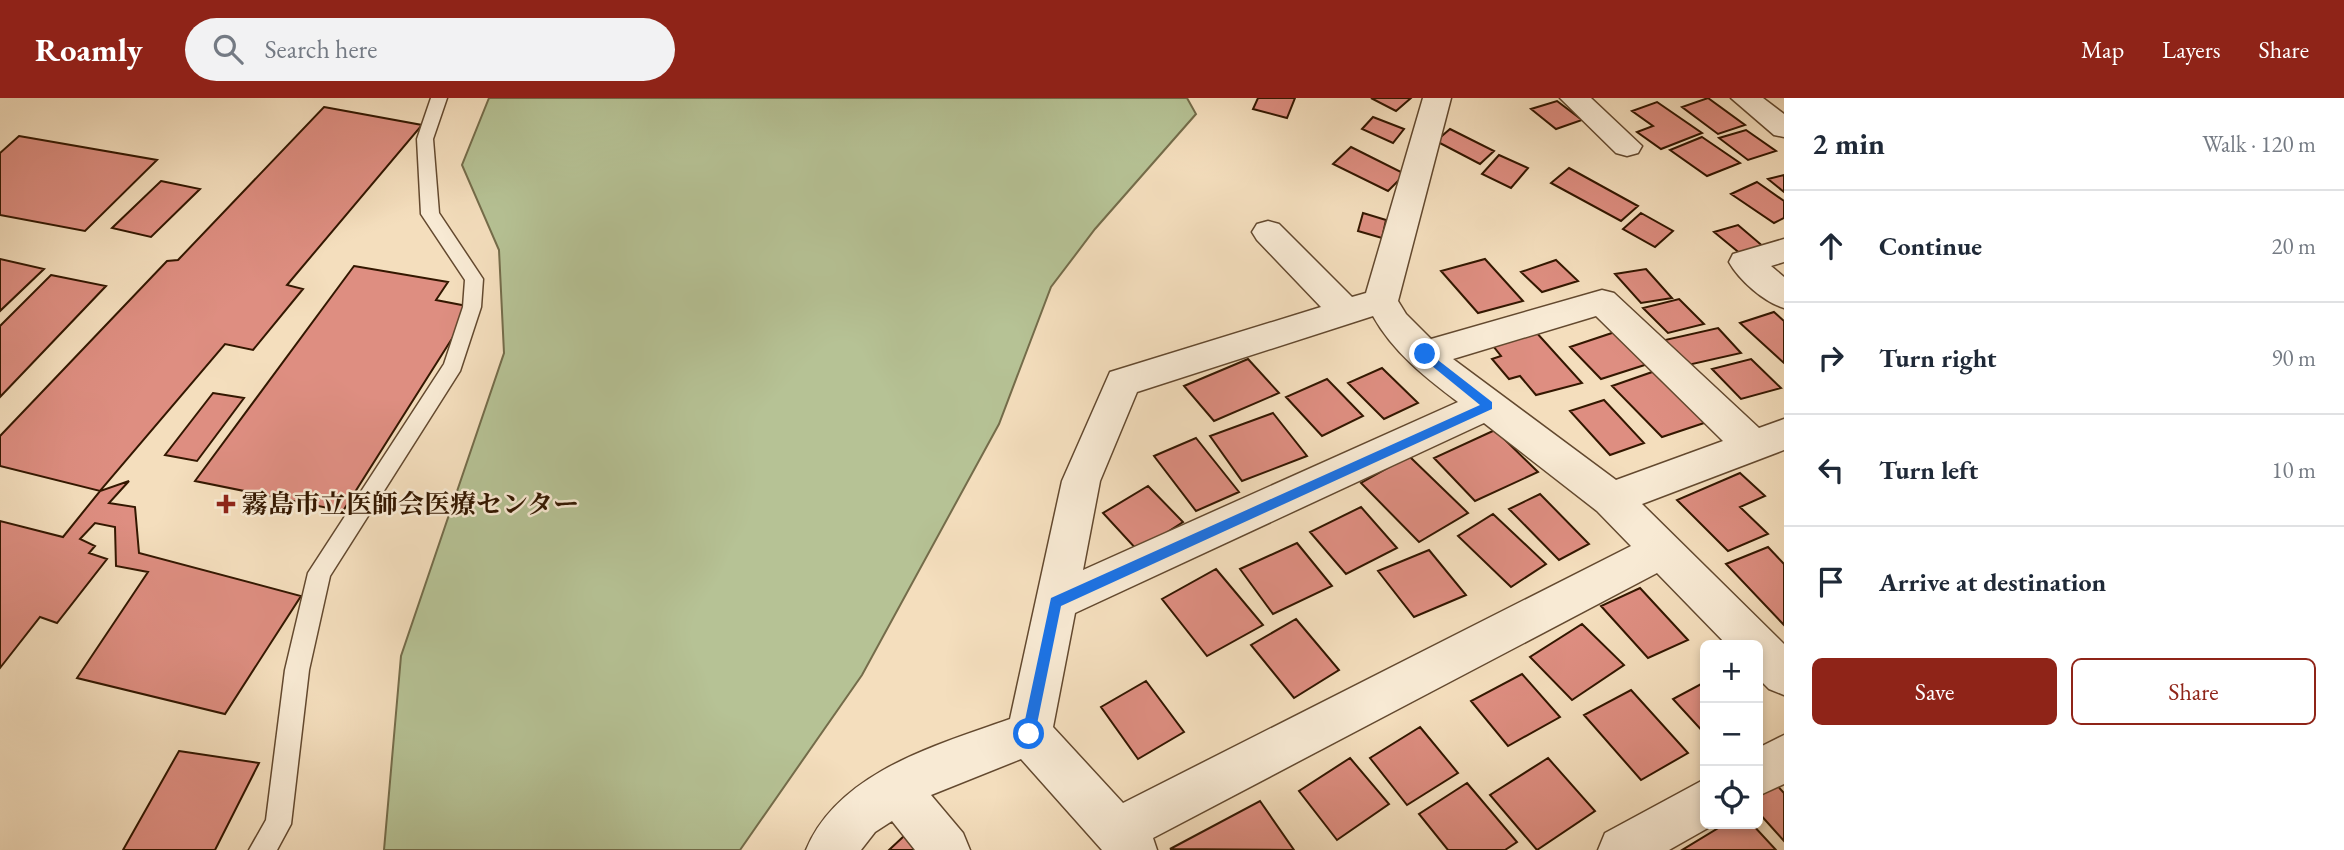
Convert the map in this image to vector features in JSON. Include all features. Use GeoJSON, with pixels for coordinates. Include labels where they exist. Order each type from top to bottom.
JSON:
{"type":"FeatureCollection","features":[{"type":"Feature","properties":{"kind":"street"},"geometry":{"type":"LineString","coordinates":[[1363,306],[1437,98]]}},
{"type":"Feature","properties":{"kind":"street"},"geometry":{"type":"LineString","coordinates":[[1574,98],[1627,146]]}},
{"type":"Feature","properties":{"kind":"street"},"geometry":{"type":"LineString","coordinates":[[1745,98],[1784,128]]}},
{"type":"Feature","properties":{"kind":"street"},"geometry":{"type":"LineString","coordinates":[[1268,232],[1363,306],[1394,323],[1425,354],[1611,499],[1772,662]]}},
{"type":"Feature","properties":{"kind":"street"},"geometry":{"type":"LineString","coordinates":[[1784,250],[1745,262],[1784,296]]}},
{"type":"Feature","properties":{"kind":"street"},"geometry":{"type":"LineString","coordinates":[[1425,354],[1602,302],[1768,440],[1611,499]]}},
{"type":"Feature","properties":{"kind":"street"},"geometry":{"type":"LineString","coordinates":[[1029,734],[1081,481],[1123,382],[1363,306]]}},
{"type":"Feature","properties":{"kind":"street"},"geometry":{"type":"LineString","coordinates":[[1056,602],[1488,405]]}},
{"type":"Feature","properties":{"kind":"street"},"geometry":{"type":"LineString","coordinates":[[1029,734],[1125,841],[1661,551]]}},
{"type":"Feature","properties":{"kind":"street"},"geometry":{"type":"LineString","coordinates":[[830,850],[858,815],[923,772],[1029,734]]}},
{"type":"Feature","properties":{"kind":"street"},"geometry":{"type":"LineString","coordinates":[[1763,770],[1784,758]]}},
{"type":"Feature","properties":{"kind":"street"},"geometry":{"type":"LineString","coordinates":[[897,790],[946,850]]}},
{"type":"Feature","properties":{"kind":"street"},"geometry":{"type":"LineString","coordinates":[[1634,847],[1700,806]]}},
{"type":"Feature","properties":{"kind":"lane"},"geometry":{"type":"LineString","coordinates":[[262,850],[278,824],[297,670],[319,573],[453,366],[472,307],[474,279],[430,214],[425,139],[439,98]]}},
{"type":"Feature","properties":{"kind":"green space"},"geometry":{"type":"Polygon","coordinates":[[[489,98],[1187,98],[1196,114],[1095,229],[1051,287],[999,424],[862,675],[740,850],[384,850],[401,656],[504,353],[499,250],[462,165],[489,98]]]}},
{"type":"Feature","properties":{"kind":"building"},"geometry":{"type":"Polygon","coordinates":[[[1258,98],[1295,98],[1287,118],[1253,109],[1258,98]]]}},
{"type":"Feature","properties":{"kind":"building"},"geometry":{"type":"Polygon","coordinates":[[[1371,98],[1411,98],[1396,111],[1371,98]]]}},
{"type":"Feature","properties":{"kind":"building"},"geometry":{"type":"Polygon","coordinates":[[[1708,98],[1745,125],[1718,134],[1682,107],[1708,98]]]}},
{"type":"Feature","properties":{"kind":"building"},"geometry":{"type":"Polygon","coordinates":[[[1557,101],[1582,120],[1556,129],[1531,109],[1557,101]]]}},
{"type":"Feature","properties":{"kind":"building"},"geometry":{"type":"Polygon","coordinates":[[[1657,102],[1702,133],[1661,149],[1637,132],[1653,126],[1632,111],[1657,102]]]}},
{"type":"Feature","properties":{"kind":"building"},"geometry":{"type":"Polygon","coordinates":[[[324,107],[422,125],[287,285],[303,289],[253,350],[225,344],[100,491],[0,466],[0,436],[167,261],[178,260],[324,107]]]}},
{"type":"Feature","properties":{"kind":"building"},"geometry":{"type":"Polygon","coordinates":[[[1373,117],[1404,129],[1393,143],[1362,129],[1373,117]]]}},
{"type":"Feature","properties":{"kind":"building"},"geometry":{"type":"Polygon","coordinates":[[[1450,129],[1494,151],[1480,164],[1436,141],[1450,129]]]}},
{"type":"Feature","properties":{"kind":"building"},"geometry":{"type":"Polygon","coordinates":[[[1746,130],[1776,151],[1748,160],[1719,138],[1746,130]]]}},
{"type":"Feature","properties":{"kind":"building"},"geometry":{"type":"Polygon","coordinates":[[[19,136],[157,160],[85,231],[0,215],[0,153],[19,136]]]}},
{"type":"Feature","properties":{"kind":"building"},"geometry":{"type":"Polygon","coordinates":[[[1702,137],[1740,163],[1707,176],[1670,150],[1702,137]]]}},
{"type":"Feature","properties":{"kind":"building"},"geometry":{"type":"Polygon","coordinates":[[[1351,147],[1405,174],[1388,191],[1333,164],[1351,147]]]}},
{"type":"Feature","properties":{"kind":"building"},"geometry":{"type":"Polygon","coordinates":[[[1499,155],[1528,168],[1511,188],[1482,174],[1499,155]]]}},
{"type":"Feature","properties":{"kind":"building"},"geometry":{"type":"Polygon","coordinates":[[[1569,168],[1638,206],[1621,221],[1551,183],[1569,168]]]}},
{"type":"Feature","properties":{"kind":"building"},"geometry":{"type":"Polygon","coordinates":[[[1784,175],[1784,192],[1768,179],[1784,175]]]}},
{"type":"Feature","properties":{"kind":"building"},"geometry":{"type":"Polygon","coordinates":[[[161,181],[200,189],[151,237],[112,228],[161,181]]]}},
{"type":"Feature","properties":{"kind":"building"},"geometry":{"type":"Polygon","coordinates":[[[1757,182],[1784,201],[1784,218],[1774,223],[1731,194],[1757,182]]]}},
{"type":"Feature","properties":{"kind":"building"},"geometry":{"type":"Polygon","coordinates":[[[1363,213],[1386,220],[1382,238],[1358,231],[1363,213]]]}},
{"type":"Feature","properties":{"kind":"building"},"geometry":{"type":"Polygon","coordinates":[[[1641,213],[1673,231],[1655,247],[1623,229],[1641,213]]]}},
{"type":"Feature","properties":{"kind":"building"},"geometry":{"type":"Polygon","coordinates":[[[1738,225],[1765,248],[1742,255],[1714,232],[1738,225]]]}},
{"type":"Feature","properties":{"kind":"building"},"geometry":{"type":"Polygon","coordinates":[[[0,259],[44,269],[0,311],[0,259]]]}},
{"type":"Feature","properties":{"kind":"building"},"geometry":{"type":"Polygon","coordinates":[[[1485,259],[1523,301],[1478,313],[1441,271],[1485,259]]]}},
{"type":"Feature","properties":{"kind":"building"},"geometry":{"type":"Polygon","coordinates":[[[1556,260],[1578,281],[1542,292],[1521,272],[1556,260]]]}},
{"type":"Feature","properties":{"kind":"building"},"geometry":{"type":"Polygon","coordinates":[[[354,266],[448,282],[436,300],[472,307],[343,511],[195,481],[354,266]]]}},
{"type":"Feature","properties":{"kind":"building"},"geometry":{"type":"Polygon","coordinates":[[[1646,269],[1672,298],[1641,303],[1615,274],[1646,269]]]}},
{"type":"Feature","properties":{"kind":"building"},"geometry":{"type":"Polygon","coordinates":[[[51,275],[106,286],[0,397],[0,326],[51,275]]]}},
{"type":"Feature","properties":{"kind":"building"},"geometry":{"type":"Polygon","coordinates":[[[1679,299],[1704,324],[1668,333],[1643,308],[1679,299]]]}},
{"type":"Feature","properties":{"kind":"building"},"geometry":{"type":"Polygon","coordinates":[[[1774,312],[1784,321],[1784,363],[1740,323],[1774,312]]]}},
{"type":"Feature","properties":{"kind":"building"},"geometry":{"type":"Polygon","coordinates":[[[1718,328],[1741,353],[1688,365],[1665,340],[1718,328]]]}},
{"type":"Feature","properties":{"kind":"building"},"geometry":{"type":"Polygon","coordinates":[[[1621,330],[1654,362],[1601,379],[1570,347],[1621,330]]]}},
{"type":"Feature","properties":{"kind":"building"},"geometry":{"type":"Polygon","coordinates":[[[1535,331],[1582,383],[1536,395],[1520,376],[1509,379],[1492,359],[1501,356],[1490,342],[1535,331]]]}},
{"type":"Feature","properties":{"kind":"building"},"geometry":{"type":"Polygon","coordinates":[[[1248,359],[1279,393],[1214,421],[1184,386],[1248,359]]]}},
{"type":"Feature","properties":{"kind":"building"},"geometry":{"type":"Polygon","coordinates":[[[1751,359],[1781,388],[1741,399],[1712,369],[1751,359]]]}},
{"type":"Feature","properties":{"kind":"building"},"geometry":{"type":"Polygon","coordinates":[[[1382,368],[1418,403],[1384,419],[1348,383],[1382,368]]]}},
{"type":"Feature","properties":{"kind":"building"},"geometry":{"type":"Polygon","coordinates":[[[1658,370],[1710,421],[1662,437],[1612,386],[1658,370]]]}},
{"type":"Feature","properties":{"kind":"building"},"geometry":{"type":"Polygon","coordinates":[[[1327,379],[1363,416],[1322,436],[1286,397],[1327,379]]]}},
{"type":"Feature","properties":{"kind":"building"},"geometry":{"type":"Polygon","coordinates":[[[213,393],[244,398],[197,461],[165,455],[213,393]]]}},
{"type":"Feature","properties":{"kind":"building"},"geometry":{"type":"Polygon","coordinates":[[[1604,400],[1644,443],[1610,455],[1570,411],[1604,400]]]}},
{"type":"Feature","properties":{"kind":"building"},"geometry":{"type":"Polygon","coordinates":[[[1273,413],[1307,456],[1242,481],[1210,436],[1273,413]]]}},
{"type":"Feature","properties":{"kind":"building"},"geometry":{"type":"Polygon","coordinates":[[[1495,430],[1538,472],[1475,501],[1434,458],[1495,430]]]}},
{"type":"Feature","properties":{"kind":"building"},"geometry":{"type":"Polygon","coordinates":[[[1196,438],[1239,492],[1196,511],[1154,456],[1196,438]]]}},
{"type":"Feature","properties":{"kind":"building"},"geometry":{"type":"Polygon","coordinates":[[[1409,456],[1468,513],[1419,542],[1361,483],[1409,456]]]}},
{"type":"Feature","properties":{"kind":"building"},"geometry":{"type":"Polygon","coordinates":[[[1740,473],[1765,496],[1740,507],[1768,534],[1728,551],[1677,500],[1740,473]]]}},
{"type":"Feature","properties":{"kind":"building"},"geometry":{"type":"Polygon","coordinates":[[[129,481],[109,503],[135,507],[139,553],[301,596],[225,714],[77,678],[148,572],[116,566],[115,527],[95,523],[80,539],[95,546],[89,553],[107,559],[57,623],[40,617],[0,668],[0,521],[63,537],[100,491],[129,481]]]}},
{"type":"Feature","properties":{"kind":"building"},"geometry":{"type":"Polygon","coordinates":[[[1148,486],[1183,522],[1138,551],[1103,513],[1148,486]]]}},
{"type":"Feature","properties":{"kind":"building"},"geometry":{"type":"Polygon","coordinates":[[[1540,494],[1589,544],[1559,560],[1509,509],[1540,494]]]}},
{"type":"Feature","properties":{"kind":"building"},"geometry":{"type":"Polygon","coordinates":[[[1361,507],[1397,548],[1346,574],[1310,532],[1361,507]]]}},
{"type":"Feature","properties":{"kind":"building"},"geometry":{"type":"Polygon","coordinates":[[[1493,514],[1546,564],[1511,587],[1458,536],[1493,514]]]}},
{"type":"Feature","properties":{"kind":"building"},"geometry":{"type":"Polygon","coordinates":[[[1297,543],[1332,586],[1273,614],[1240,569],[1297,543]]]}},
{"type":"Feature","properties":{"kind":"building"},"geometry":{"type":"Polygon","coordinates":[[[1768,547],[1784,564],[1784,625],[1726,564],[1768,547]]]}},
{"type":"Feature","properties":{"kind":"building"},"geometry":{"type":"Polygon","coordinates":[[[1429,550],[1466,595],[1414,617],[1378,571],[1429,550]]]}},
{"type":"Feature","properties":{"kind":"building"},"geometry":{"type":"Polygon","coordinates":[[[1216,569],[1263,625],[1207,656],[1162,599],[1216,569]]]}},
{"type":"Feature","properties":{"kind":"building"},"geometry":{"type":"Polygon","coordinates":[[[1640,588],[1688,640],[1648,658],[1601,606],[1640,588]]]}},
{"type":"Feature","properties":{"kind":"building"},"geometry":{"type":"Polygon","coordinates":[[[1296,619],[1339,670],[1294,698],[1251,645],[1296,619]]]}},
{"type":"Feature","properties":{"kind":"building"},"geometry":{"type":"Polygon","coordinates":[[[1582,624],[1624,665],[1572,700],[1530,657],[1582,624]]]}},
{"type":"Feature","properties":{"kind":"building"},"geometry":{"type":"Polygon","coordinates":[[[1522,674],[1560,717],[1508,746],[1471,701],[1522,674]]]}},
{"type":"Feature","properties":{"kind":"building"},"geometry":{"type":"Polygon","coordinates":[[[1146,681],[1184,732],[1138,759],[1101,707],[1146,681]]]}},
{"type":"Feature","properties":{"kind":"building"},"geometry":{"type":"Polygon","coordinates":[[[1700,685],[1700,729],[1673,699],[1700,685]]]}},
{"type":"Feature","properties":{"kind":"building"},"geometry":{"type":"Polygon","coordinates":[[[1631,690],[1688,753],[1641,780],[1584,715],[1631,690]]]}},
{"type":"Feature","properties":{"kind":"building"},"geometry":{"type":"Polygon","coordinates":[[[1420,727],[1458,773],[1407,805],[1370,758],[1420,727]]]}},
{"type":"Feature","properties":{"kind":"building"},"geometry":{"type":"Polygon","coordinates":[[[179,751],[259,763],[215,850],[123,850],[179,751]]]}},
{"type":"Feature","properties":{"kind":"building"},"geometry":{"type":"Polygon","coordinates":[[[1350,758],[1389,804],[1337,840],[1299,791],[1350,758]]]}},
{"type":"Feature","properties":{"kind":"building"},"geometry":{"type":"Polygon","coordinates":[[[1548,758],[1595,811],[1537,850],[1490,795],[1548,758]]]}},
{"type":"Feature","properties":{"kind":"building"},"geometry":{"type":"Polygon","coordinates":[[[1774,782],[1784,793],[1784,841],[1763,818],[1763,788],[1774,782]]]}},
{"type":"Feature","properties":{"kind":"building"},"geometry":{"type":"Polygon","coordinates":[[[1467,783],[1517,842],[1505,850],[1448,850],[1419,814],[1467,783]]]}},
{"type":"Feature","properties":{"kind":"building"},"geometry":{"type":"Polygon","coordinates":[[[1260,801],[1294,850],[1170,849],[1260,801]]]}},
{"type":"Feature","properties":{"kind":"building"},"geometry":{"type":"Polygon","coordinates":[[[1717,829],[1757,829],[1776,850],[1682,850],[1717,829]]]}},
{"type":"Feature","properties":{"kind":"building"},"geometry":{"type":"Polygon","coordinates":[[[904,836],[916,850],[889,850],[904,836]]]}},
{"type":"Feature","properties":{"kind":"place","name":"霧島市立医師会医療センター"},"geometry":{"type":"Point","coordinates":[226,504]}},
{"type":"Feature","properties":{"kind":"route"},"geometry":{"type":"LineString","coordinates":[[1029,734],[1056,602],[1488,405],[1425,354]]}}]}
